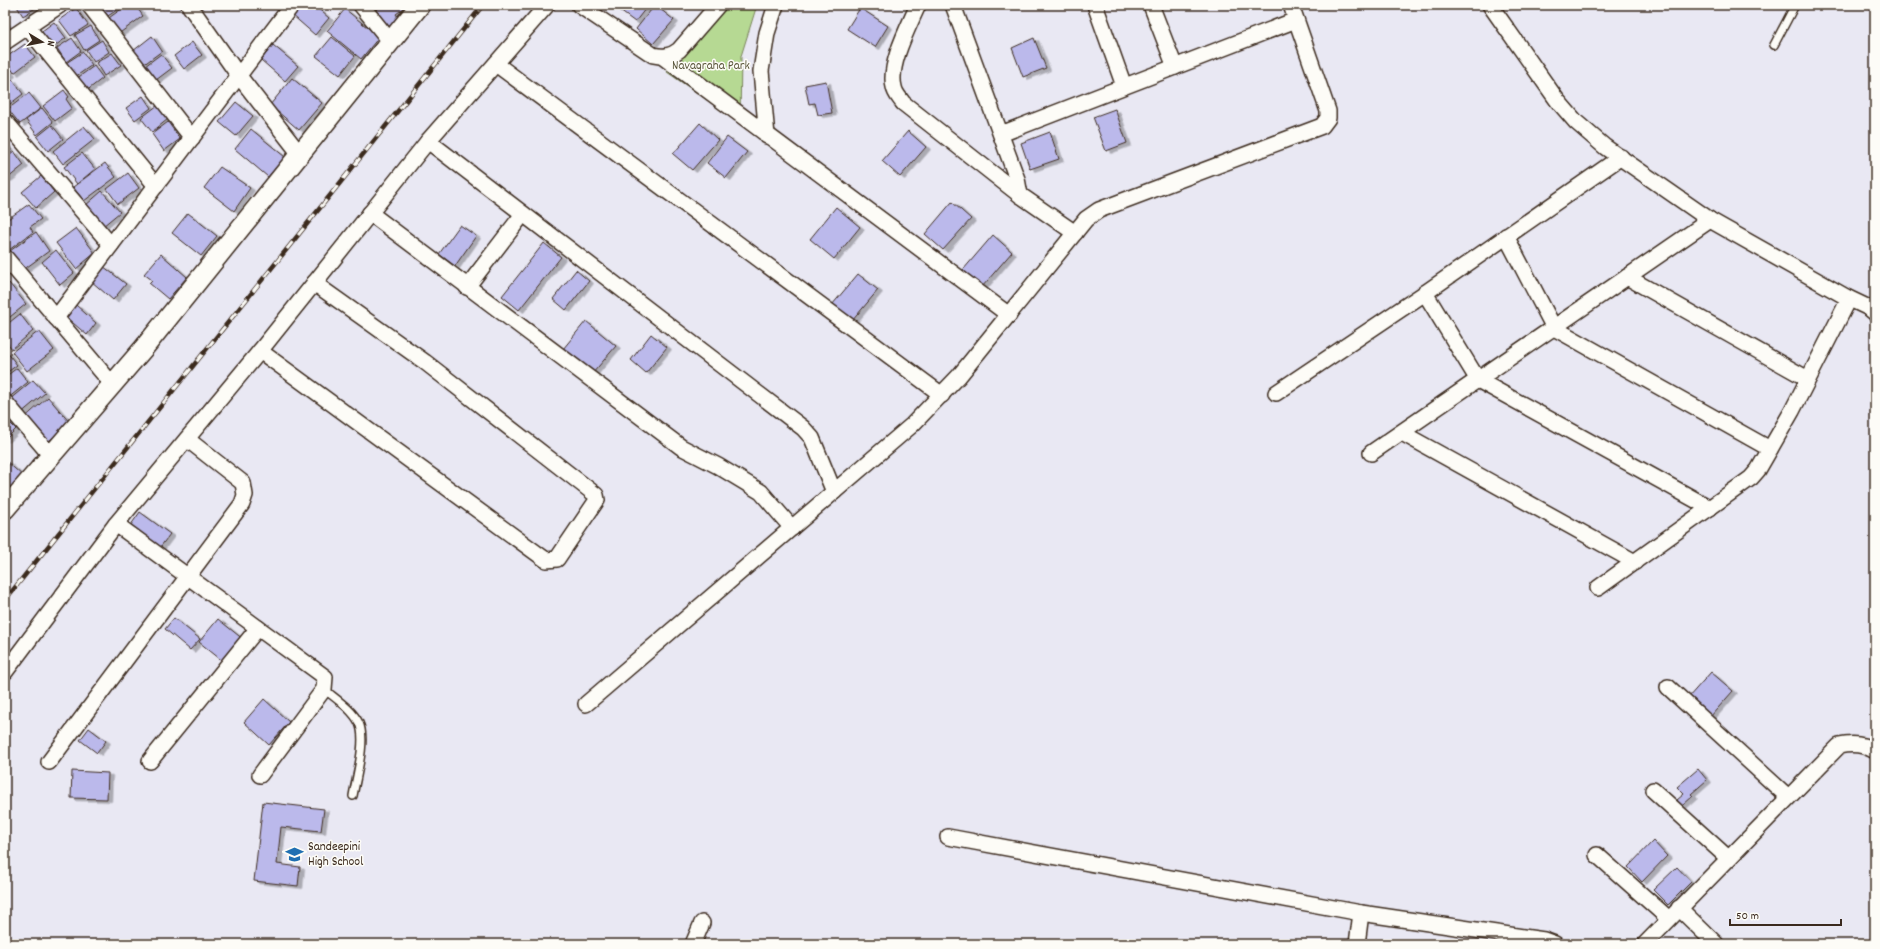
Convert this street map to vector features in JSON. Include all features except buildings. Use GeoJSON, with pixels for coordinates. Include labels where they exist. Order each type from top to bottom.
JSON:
{"type":"FeatureCollection","features":[{"type":"Feature","properties":{"kind":"street"},"geometry":{"type":"LineString","coordinates":[[5,42],[28,28],[60,5]]}},
{"type":"Feature","properties":{"kind":"street"},"geometry":{"type":"LineString","coordinates":[[89,5],[192,138]]}},
{"type":"Feature","properties":{"kind":"street"},"geometry":{"type":"LineString","coordinates":[[189,5],[239,76],[299,153]]}},
{"type":"Feature","properties":{"kind":"street"},"geometry":{"type":"LineString","coordinates":[[56,318],[292,5]]}},
{"type":"Feature","properties":{"kind":"street"},"geometry":{"type":"LineString","coordinates":[[361,5],[390,41]]}},
{"type":"Feature","properties":{"kind":"street"},"geometry":{"type":"LineString","coordinates":[[5,509],[143,349],[299,153],[420,5]]}},
{"type":"Feature","properties":{"kind":"street"},"geometry":{"type":"LineString","coordinates":[[5,672],[116,524],[260,351],[428,141],[547,5]]}},
{"type":"Feature","properties":{"kind":"street"},"geometry":{"type":"LineString","coordinates":[[584,6],[653,56],[663,57],[672,55],[679,50],[718,5]]}},
{"type":"Feature","properties":{"kind":"street"},"geometry":{"type":"LineString","coordinates":[[767,136],[761,70],[767,33],[776,5]]}},
{"type":"Feature","properties":{"kind":"street"},"geometry":{"type":"LineString","coordinates":[[918,5],[896,60],[893,76],[897,96],[1020,195],[1075,233]]}},
{"type":"Feature","properties":{"kind":"street"},"geometry":{"type":"LineString","coordinates":[[953,5],[1002,134],[1017,179],[1020,195]]}},
{"type":"Feature","properties":{"kind":"street"},"geometry":{"type":"LineString","coordinates":[[1095,5],[1124,86]]}},
{"type":"Feature","properties":{"kind":"street"},"geometry":{"type":"LineString","coordinates":[[1151,5],[1175,67]]}},
{"type":"Feature","properties":{"kind":"street"},"geometry":{"type":"LineString","coordinates":[[586,704],[912,425],[942,395],[1086,219],[1099,210],[1322,126],[1328,118],[1328,111],[1291,5]]}},
{"type":"Feature","properties":{"kind":"street"},"geometry":{"type":"LineString","coordinates":[[1490,5],[1557,100],[1576,122],[1621,157],[1710,220],[1848,298],[1873,306]]}},
{"type":"Feature","properties":{"kind":"street"},"geometry":{"type":"LineString","coordinates":[[1002,134],[1296,20]]}},
{"type":"Feature","properties":{"kind":"street"},"geometry":{"type":"LineString","coordinates":[[28,28],[156,186]]}},
{"type":"Feature","properties":{"kind":"street"},"geometry":{"type":"LineString","coordinates":[[663,57],[1009,315]]}},
{"type":"Feature","properties":{"kind":"street"},"geometry":{"type":"LineString","coordinates":[[496,64],[942,395]]}},
{"type":"Feature","properties":{"kind":"street"},"geometry":{"type":"LineString","coordinates":[[5,121],[111,245]]}},
{"type":"Feature","properties":{"kind":"street"},"geometry":{"type":"LineString","coordinates":[[428,141],[804,428],[812,438],[834,492]]}},
{"type":"Feature","properties":{"kind":"street"},"geometry":{"type":"LineString","coordinates":[[1276,393],[1425,293],[1621,157]]}},
{"type":"Feature","properties":{"kind":"street"},"geometry":{"type":"LineString","coordinates":[[370,213],[467,288],[681,447],[718,466],[761,492],[792,528]]}},
{"type":"Feature","properties":{"kind":"street"},"geometry":{"type":"LineString","coordinates":[[467,288],[523,214]]}},
{"type":"Feature","properties":{"kind":"street"},"geometry":{"type":"LineString","coordinates":[[1371,453],[1710,220]]}},
{"type":"Feature","properties":{"kind":"street"},"geometry":{"type":"LineString","coordinates":[[1506,236],[1554,328],[1770,449]]}},
{"type":"Feature","properties":{"kind":"street"},"geometry":{"type":"LineString","coordinates":[[5,257],[112,384]]}},
{"type":"Feature","properties":{"kind":"street"},"geometry":{"type":"LineString","coordinates":[[1627,277],[1808,379]]}},
{"type":"Feature","properties":{"kind":"street"},"geometry":{"type":"LineString","coordinates":[[260,351],[546,560],[558,559],[597,500],[596,495],[592,490],[425,362],[314,283]]}},
{"type":"Feature","properties":{"kind":"street"},"geometry":{"type":"LineString","coordinates":[[1425,293],[1478,380],[1710,508]]}},
{"type":"Feature","properties":{"kind":"street"},"geometry":{"type":"LineString","coordinates":[[1598,588],[1751,478],[1758,470],[1808,379],[1848,298]]}},
{"type":"Feature","properties":{"kind":"street"},"geometry":{"type":"LineString","coordinates":[[5,402],[51,456]]}},
{"type":"Feature","properties":{"kind":"street"},"geometry":{"type":"LineString","coordinates":[[1402,433],[1635,562]]}},
{"type":"Feature","properties":{"kind":"street"},"geometry":{"type":"LineString","coordinates":[[49,762],[242,504],[245,495],[243,483],[187,439]]}},
{"type":"Feature","properties":{"kind":"street"},"geometry":{"type":"LineString","coordinates":[[116,524],[325,677],[324,688],[260,775]]}},
{"type":"Feature","properties":{"kind":"street"},"geometry":{"type":"LineString","coordinates":[[150,761],[258,628]]}},
{"type":"Feature","properties":{"kind":"street"},"geometry":{"type":"LineString","coordinates":[[1668,687],[1788,797]]}},
{"type":"Feature","properties":{"kind":"street"},"geometry":{"type":"LineString","coordinates":[[1645,944],[1839,746],[1852,743],[1870,748],[1875,752]]}},
{"type":"Feature","properties":{"kind":"street"},"geometry":{"type":"LineString","coordinates":[[1653,790],[1728,858]]}},
{"type":"Feature","properties":{"kind":"street"},"geometry":{"type":"LineString","coordinates":[[948,837],[1362,913],[1544,940],[1555,944]]}},
{"type":"Feature","properties":{"kind":"street"},"geometry":{"type":"LineString","coordinates":[[1597,855],[1669,919]]}},
{"type":"Feature","properties":{"kind":"street"},"geometry":{"type":"LineString","coordinates":[[1679,908],[1716,944]]}},
{"type":"Feature","properties":{"kind":"street"},"geometry":{"type":"LineString","coordinates":[[1357,944],[1362,913]]}},
{"type":"Feature","properties":{"kind":"street"},"geometry":{"type":"LineString","coordinates":[[693,944],[702,923]]}},
{"type":"Feature","properties":{"kind":"lane"},"geometry":{"type":"LineString","coordinates":[[1774,45],[1795,5]]}},
{"type":"Feature","properties":{"kind":"lane"},"geometry":{"type":"LineString","coordinates":[[324,688],[353,715],[360,724],[362,740],[353,796]]}},
{"type":"Feature","properties":{"kind":"green space","name":"Navagraha Park"},"geometry":{"type":"Polygon","coordinates":[[[722,5],[757,5],[741,56],[740,123],[667,72],[722,5]]]}},
{"type":"Feature","properties":{"kind":"railway"},"geometry":{"type":"LineString","coordinates":[[5,600],[483,5]]}},
{"type":"Feature","properties":{"kind":"place","name":"Sandeepini High School"},"geometry":{"type":"Point","coordinates":[295,854]}}]}
